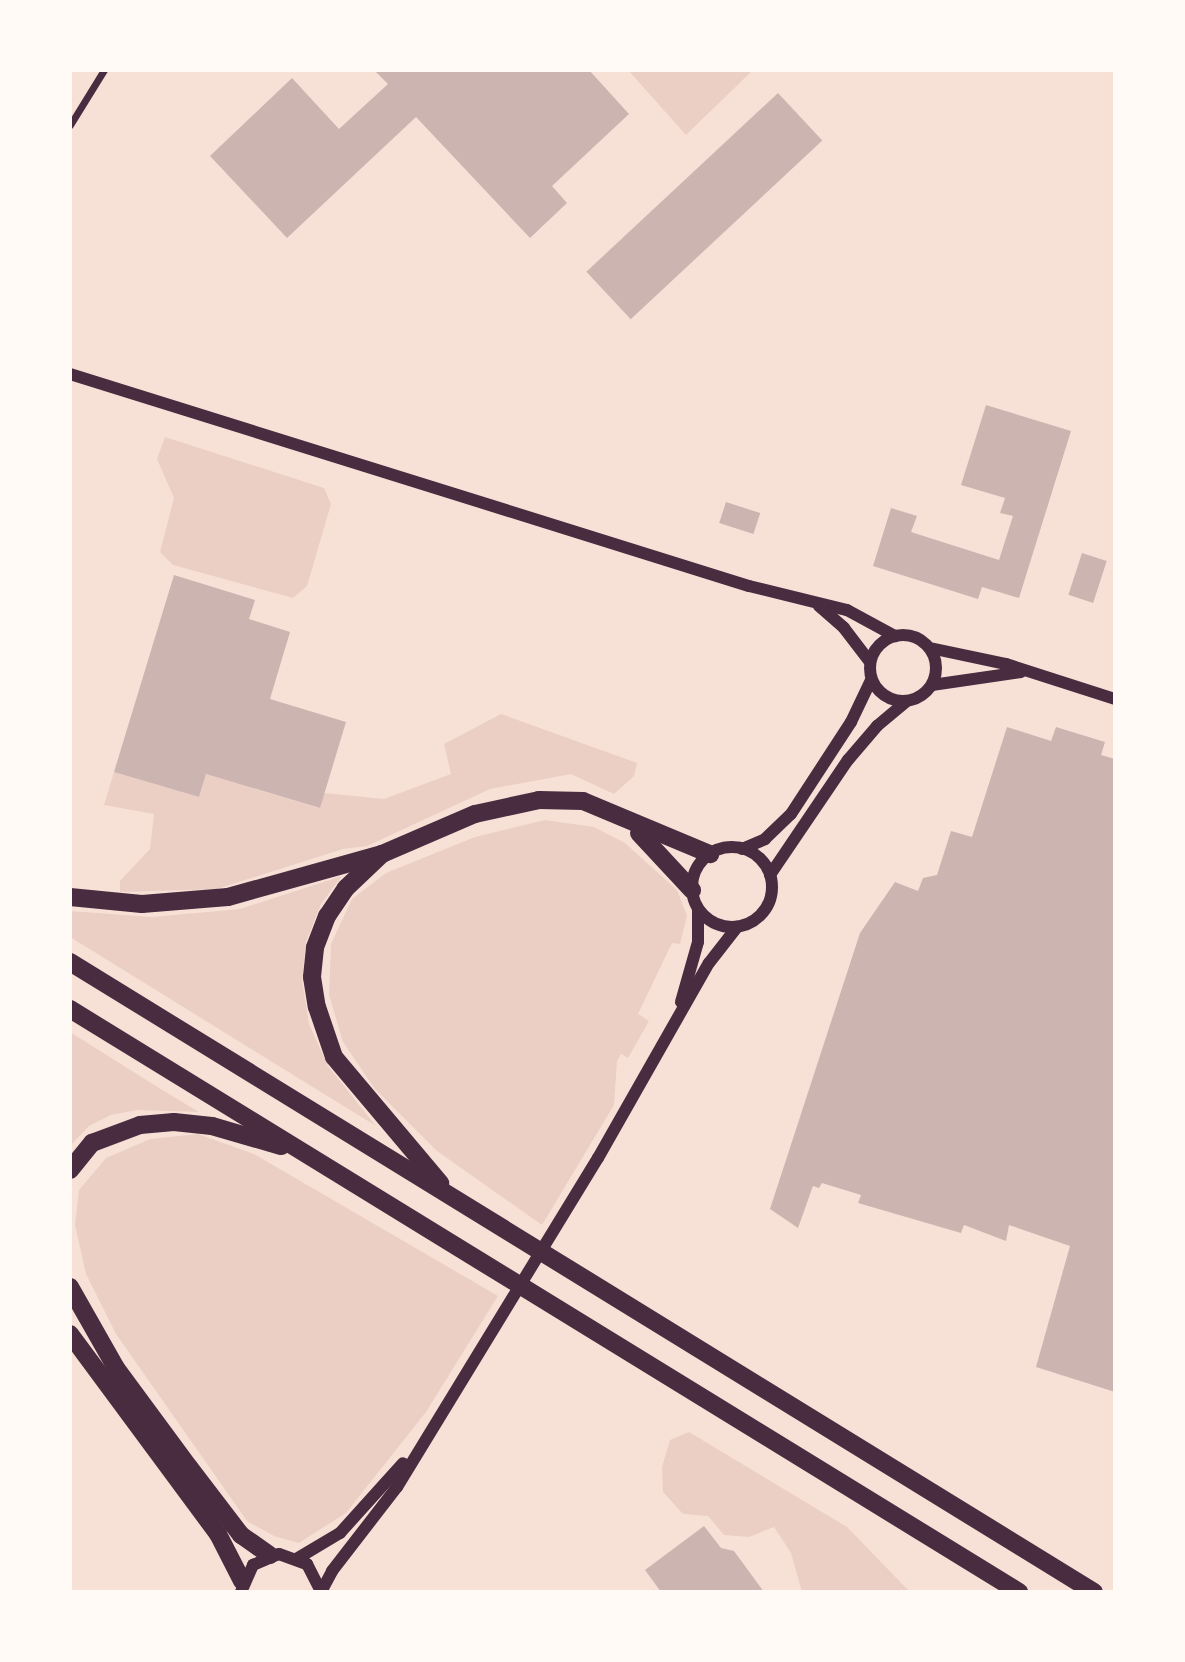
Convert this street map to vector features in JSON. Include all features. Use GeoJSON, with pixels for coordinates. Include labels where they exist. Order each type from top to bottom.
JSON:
{"type":"FeatureCollection","features":[{"type":"Feature","properties":{"kind":"highway"},"geometry":{"type":"LineString","coordinates":[[70,897],[142,904],[228,897],[382,854],[475,814],[539,800],[583,802],[625,822],[710,854]]}},
{"type":"Feature","properties":{"kind":"highway"},"geometry":{"type":"LineString","coordinates":[[625,822],[664,856],[692,890]]}},
{"type":"Feature","properties":{"kind":"highway"},"geometry":{"type":"LineString","coordinates":[[382,854],[346,888],[327,916],[315,948],[312,977],[317,1007],[334,1057],[454,1199]]}},
{"type":"Feature","properties":{"kind":"highway"},"geometry":{"type":"LineString","coordinates":[[70,962],[1094,1592]]}},
{"type":"Feature","properties":{"kind":"highway"},"geometry":{"type":"LineString","coordinates":[[70,1009],[1019,1592]]}},
{"type":"Feature","properties":{"kind":"highway"},"geometry":{"type":"LineString","coordinates":[[70,1170],[92,1143],[114,1132],[174,1122],[212,1126],[305,1153]]}},
{"type":"Feature","properties":{"kind":"highway"},"geometry":{"type":"LineString","coordinates":[[70,1287],[116,1368],[189,1467],[242,1535],[270,1555]]}},
{"type":"Feature","properties":{"kind":"highway"},"geometry":{"type":"LineString","coordinates":[[70,1334],[218,1534],[242,1587]]}},
{"type":"Feature","properties":{"kind":"street"},"geometry":{"type":"LineString","coordinates":[[70,125],[104,70]]}},
{"type":"Feature","properties":{"kind":"street"},"geometry":{"type":"LineString","coordinates":[[70,374],[819,606],[869,618],[895,636],[914,637],[930,648],[1025,672],[1115,699]]}},
{"type":"Feature","properties":{"kind":"street"},"geometry":{"type":"LineString","coordinates":[[819,606],[844,628],[870,662]]}},
{"type":"Feature","properties":{"kind":"street"},"geometry":{"type":"LineString","coordinates":[[676,1020],[698,942],[698,909],[692,890],[698,866],[710,854],[725,848],[742,849],[765,839],[791,814],[851,722],[871,680],[870,662],[874,650],[895,636]]}},
{"type":"Feature","properties":{"kind":"street"},"geometry":{"type":"LineString","coordinates":[[930,648],[936,663],[932,685]]}},
{"type":"Feature","properties":{"kind":"street"},"geometry":{"type":"LineString","coordinates":[[770,875],[848,760],[877,726],[906,702],[932,685],[1025,672]]}},
{"type":"Feature","properties":{"kind":"street"},"geometry":{"type":"LineString","coordinates":[[871,680],[885,697],[906,702]]}},
{"type":"Feature","properties":{"kind":"street"},"geometry":{"type":"LineString","coordinates":[[321,1592],[397,1487],[422,1440],[598,1158],[709,962],[737,927],[764,911],[770,900],[770,875],[762,861],[742,849]]}},
{"type":"Feature","properties":{"kind":"street"},"geometry":{"type":"LineString","coordinates":[[698,909],[715,924],[737,927]]}},
{"type":"Feature","properties":{"kind":"street"},"geometry":{"type":"LineString","coordinates":[[242,1587],[253,1565],[270,1555],[298,1558],[328,1542],[352,1522],[422,1440]]}},
{"type":"Feature","properties":{"kind":"street"},"geometry":{"type":"LineString","coordinates":[[298,1558],[314,1572],[321,1592]]}},
{"type":"Feature","properties":{"kind":"shaded area"},"geometry":{"type":"Polygon","coordinates":[[[628,70],[753,70],[686,135],[628,70]]]}},
{"type":"Feature","properties":{"kind":"shaded area"},"geometry":{"type":"Polygon","coordinates":[[[165,437],[324,488],[331,504],[307,586],[293,598],[173,565],[160,552],[174,498],[157,459],[165,437]]]}},
{"type":"Feature","properties":{"kind":"shaded area"},"geometry":{"type":"Polygon","coordinates":[[[501,714],[637,763],[634,776],[614,794],[571,774],[490,789],[367,846],[343,849],[217,889],[120,892],[120,881],[150,849],[154,814],[104,805],[114,772],[199,797],[206,774],[319,808],[324,793],[384,799],[451,774],[444,744],[501,714]]]}},
{"type":"Feature","properties":{"kind":"shaded area"},"geometry":{"type":"Polygon","coordinates":[[[545,820],[594,827],[625,843],[677,890],[687,916],[680,944],[672,943],[638,1014],[649,1021],[628,1058],[621,1054],[617,1061],[614,1105],[542,1225],[437,1151],[375,1089],[343,1042],[329,995],[331,944],[352,899],[386,873],[475,837],[545,820]]]}},
{"type":"Feature","properties":{"kind":"shaded area"},"geometry":{"type":"Polygon","coordinates":[[[342,876],[321,904],[306,942],[302,980],[309,1024],[328,1066],[376,1126],[70,937],[70,911],[152,917],[240,909],[342,876]]]}},
{"type":"Feature","properties":{"kind":"shaded area"},"geometry":{"type":"Polygon","coordinates":[[[70,1032],[199,1112],[137,1110],[111,1115],[89,1126],[70,1146],[70,1032]]]}},
{"type":"Feature","properties":{"kind":"shaded area"},"geometry":{"type":"Polygon","coordinates":[[[198,1134],[254,1154],[498,1296],[426,1412],[346,1513],[299,1543],[274,1536],[247,1521],[116,1334],[86,1274],[75,1225],[79,1190],[106,1158],[150,1139],[198,1134]]]}},
{"type":"Feature","properties":{"kind":"shaded area"},"geometry":{"type":"Polygon","coordinates":[[[689,1432],[847,1527],[910,1592],[802,1592],[791,1553],[774,1527],[749,1537],[724,1535],[708,1516],[683,1514],[663,1492],[662,1467],[670,1440],[689,1432]]]}},
{"type":"Feature","properties":{"kind":"building"},"geometry":{"type":"Polygon","coordinates":[[[374,70],[589,70],[629,114],[552,186],[567,203],[530,238],[416,117],[287,238],[210,156],[292,78],[339,129],[388,84],[374,70]]]}},
{"type":"Feature","properties":{"kind":"building"},"geometry":{"type":"Polygon","coordinates":[[[778,93],[822,141],[631,319],[586,272],[778,93]]]}},
{"type":"Feature","properties":{"kind":"building"},"geometry":{"type":"Polygon","coordinates":[[[986,405],[1071,431],[1019,598],[982,587],[978,599],[873,566],[891,508],[917,516],[911,532],[999,560],[1013,516],[1000,513],[1005,498],[961,485],[986,405]]]}},
{"type":"Feature","properties":{"kind":"building"},"geometry":{"type":"Polygon","coordinates":[[[726,502],[760,513],[753,534],[719,523],[726,502]]]}},
{"type":"Feature","properties":{"kind":"building"},"geometry":{"type":"Polygon","coordinates":[[[1082,553],[1107,561],[1093,603],[1068,595],[1082,553]]]}},
{"type":"Feature","properties":{"kind":"building"},"geometry":{"type":"Polygon","coordinates":[[[174,575],[255,600],[249,619],[290,632],[270,699],[346,722],[320,808],[206,774],[199,797],[114,772],[174,575]]]}},
{"type":"Feature","properties":{"kind":"building"},"geometry":{"type":"Polygon","coordinates":[[[1007,727],[1051,741],[1056,727],[1105,742],[1101,755],[1115,759],[1115,1392],[1036,1367],[1070,1246],[1009,1225],[1006,1241],[964,1225],[961,1233],[858,1203],[861,1195],[822,1183],[819,1188],[813,1186],[798,1228],[770,1209],[860,933],[895,882],[918,891],[923,878],[937,875],[951,831],[972,837],[1007,727]]]}},
{"type":"Feature","properties":{"kind":"building"},"geometry":{"type":"Polygon","coordinates":[[[704,1526],[721,1548],[734,1551],[764,1592],[661,1592],[645,1570],[704,1526]]]}}]}
